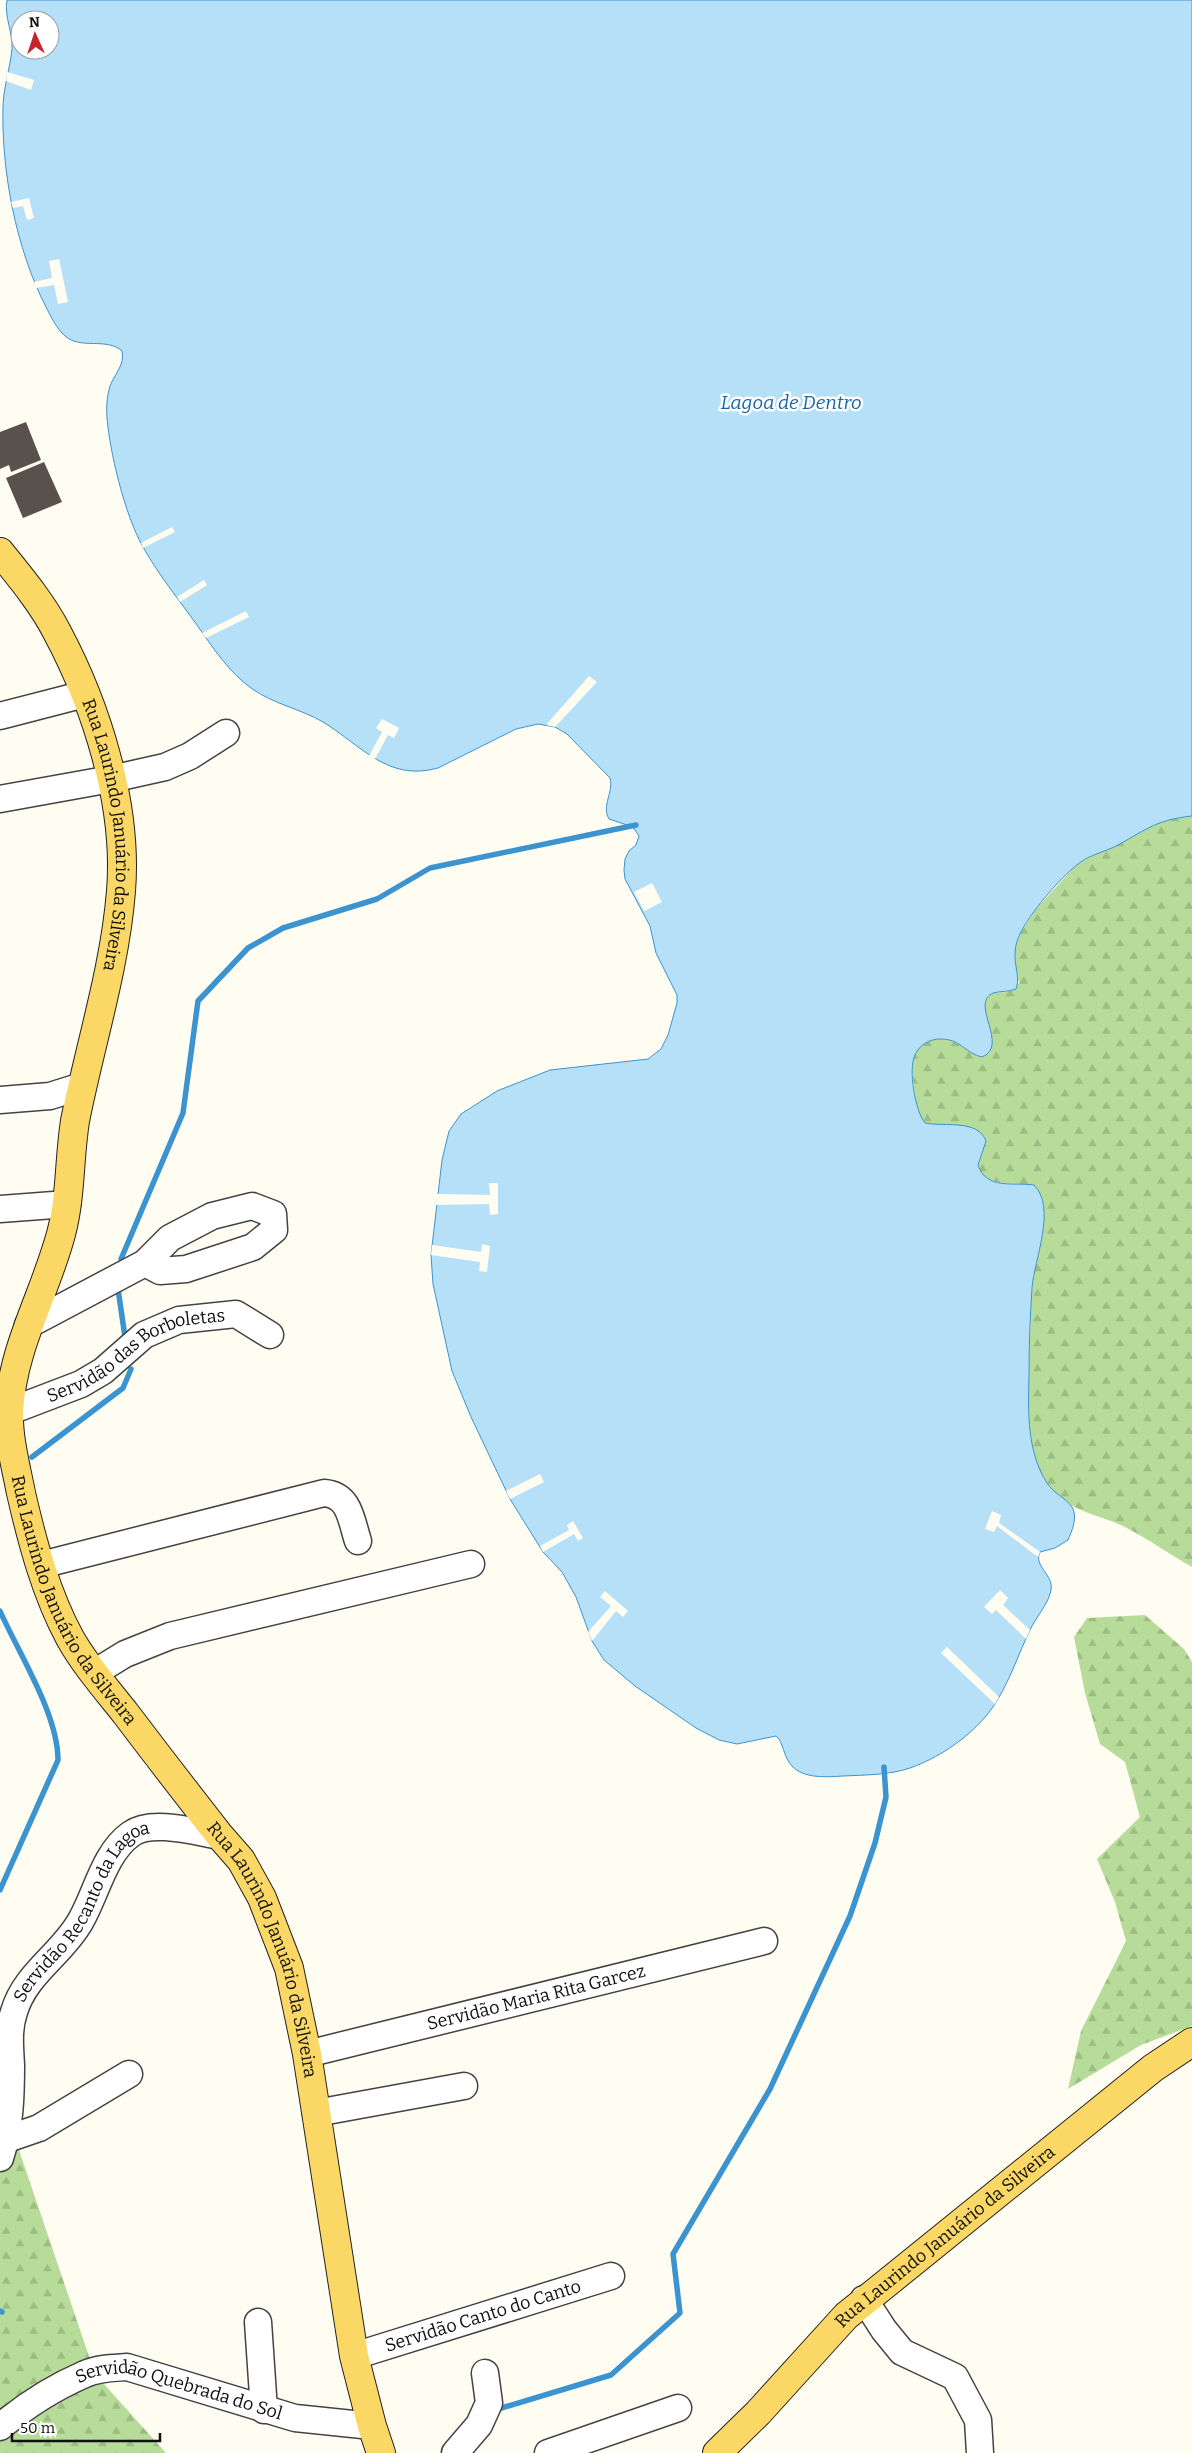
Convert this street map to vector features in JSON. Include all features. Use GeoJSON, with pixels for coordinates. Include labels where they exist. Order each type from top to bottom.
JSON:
{"type":"FeatureCollection","features":[{"type":"Feature","properties":{"kind":"main road","name":"Rua Laurindo Januário da Silveira"},"geometry":{"type":"LineString","coordinates":[[0,552],[38,601],[56,631],[85,694],[111,779],[122,839],[121,892],[108,966],[71,1142],[67,1204],[55,1254],[28,1325],[4,1413],[41,1565],[56,1606],[71,1638],[94,1673],[220,1836],[241,1860],[262,1898],[275,1929],[289,1968],[308,2054],[354,2356],[381,2453]]}},
{"type":"Feature","properties":{"kind":"main road","name":"Rua Laurindo Januário da Silveira"},"geometry":{"type":"LineString","coordinates":[[717,2453],[758,2413],[820,2342],[864,2299],[1146,2074],[1192,2042]]}},
{"type":"Feature","properties":{"kind":"street"},"geometry":{"type":"LineString","coordinates":[[0,716],[85,694]]}},
{"type":"Feature","properties":{"kind":"street"},"geometry":{"type":"LineString","coordinates":[[0,799],[111,779],[164,767],[190,756],[226,733]]}},
{"type":"Feature","properties":{"kind":"street"},"geometry":{"type":"LineString","coordinates":[[0,1100],[50,1096],[82,1086]]}},
{"type":"Feature","properties":{"kind":"street"},"geometry":{"type":"LineString","coordinates":[[0,1209],[67,1204]]}},
{"type":"Feature","properties":{"kind":"street"},"geometry":{"type":"LineString","coordinates":[[28,1325],[145,1263]]}},
{"type":"Feature","properties":{"kind":"street","name":"Servidão das Borboletas"},"geometry":{"type":"LineString","coordinates":[[4,1413],[81,1384],[104,1370],[144,1335],[179,1320],[236,1314],[270,1335]]}},
{"type":"Feature","properties":{"kind":"street"},"geometry":{"type":"LineString","coordinates":[[41,1565],[324,1493],[336,1494],[345,1501],[358,1541]]}},
{"type":"Feature","properties":{"kind":"street"},"geometry":{"type":"LineString","coordinates":[[94,1673],[125,1654],[170,1636],[471,1564]]}},
{"type":"Feature","properties":{"kind":"street","name":"Servidão Recanto da Lagoa"},"geometry":{"type":"LineString","coordinates":[[3,2149],[11,2100],[10,2034],[13,2013],[22,1992],[32,1977],[62,1948],[80,1922],[112,1856],[131,1834],[147,1827],[170,1828],[220,1836]]}},
{"type":"Feature","properties":{"kind":"street","name":"Servidão Maria Rita Garcez"},"geometry":{"type":"LineString","coordinates":[[308,2054],[764,1941]]}},
{"type":"Feature","properties":{"kind":"street"},"geometry":{"type":"LineString","coordinates":[[3,2149],[129,2074]]}},
{"type":"Feature","properties":{"kind":"street"},"geometry":{"type":"LineString","coordinates":[[316,2113],[464,2086]]}},
{"type":"Feature","properties":{"kind":"street","name":"Servidão Canto do Canto"},"geometry":{"type":"LineString","coordinates":[[354,2356],[611,2276]]}},
{"type":"Feature","properties":{"kind":"street"},"geometry":{"type":"LineString","coordinates":[[864,2299],[884,2330],[902,2352],[955,2377],[978,2420],[980,2453]]}},
{"type":"Feature","properties":{"kind":"street"},"geometry":{"type":"LineString","coordinates":[[258,2322],[264,2410]]}},
{"type":"Feature","properties":{"kind":"street","name":"Servidão Quebrada do Sol"},"geometry":{"type":"LineString","coordinates":[[0,2428],[19,2411],[86,2373],[108,2368],[127,2367],[264,2410],[311,2421],[372,2426]]}},
{"type":"Feature","properties":{"kind":"street"},"geometry":{"type":"LineString","coordinates":[[454,2453],[479,2425],[489,2403],[485,2373]]}},
{"type":"Feature","properties":{"kind":"street"},"geometry":{"type":"LineString","coordinates":[[548,2453],[678,2408]]}},
{"type":"Feature","properties":{"kind":"street"},"geometry":{"type":"LineString","coordinates":[[433,2453],[447,2453]]}},
{"type":"Feature","properties":{"kind":"green space"},"geometry":{"type":"Polygon","coordinates":[[[1192,816],[1192,1567],[1123,1526],[1083,1511],[1065,1501],[1048,1485],[1039,1470],[1030,1435],[1028,1395],[1032,1287],[1044,1220],[1044,1206],[1041,1195],[1034,1185],[1004,1183],[985,1178],[980,1172],[979,1163],[983,1151],[954,1134],[924,1122],[918,1110],[914,1090],[913,1061],[914,1055],[920,1046],[927,1041],[935,1039],[953,1042],[977,1056],[989,1053],[991,1038],[985,1002],[992,994],[1011,990],[1019,983],[1013,953],[1020,934],[1035,910],[1077,864],[1160,821],[1192,816]]]}},
{"type":"Feature","properties":{"kind":"green space"},"geometry":{"type":"Polygon","coordinates":[[[1145,1615],[1184,1649],[1192,1662],[1192,2026],[1141,2045],[1068,2089],[1081,2031],[1126,1941],[1115,1902],[1097,1859],[1140,1817],[1125,1762],[1100,1744],[1085,1693],[1074,1637],[1087,1618],[1145,1615]]]}},
{"type":"Feature","properties":{"kind":"green space"},"geometry":{"type":"Polygon","coordinates":[[[0,2094],[95,2374],[166,2453],[0,2453],[0,2094]]]}},
{"type":"Feature","properties":{"kind":"water","name":"Lagoa de Dentro"},"geometry":{"type":"Polygon","coordinates":[[[7,0],[1192,0],[1192,816],[1168,820],[1158,824],[1086,859],[1071,870],[1046,897],[1024,926],[1017,943],[1015,950],[1016,989],[993,993],[987,998],[985,1006],[992,1044],[990,1052],[982,1057],[953,1041],[936,1039],[922,1046],[917,1051],[913,1061],[912,1080],[918,1109],[925,1123],[960,1125],[976,1129],[986,1141],[978,1165],[982,1173],[994,1182],[1034,1185],[1041,1195],[1044,1207],[1044,1220],[1032,1288],[1030,1321],[1030,1431],[1040,1471],[1050,1487],[1074,1511],[1074,1524],[1068,1540],[1055,1548],[1040,1552],[1039,1562],[1050,1580],[1050,1595],[1030,1630],[998,1699],[971,1731],[936,1757],[910,1768],[894,1772],[830,1777],[816,1776],[803,1773],[792,1766],[776,1736],[737,1744],[719,1740],[696,1728],[635,1686],[604,1660],[592,1641],[576,1597],[562,1572],[543,1552],[510,1499],[471,1417],[452,1371],[433,1284],[431,1255],[442,1160],[449,1131],[461,1114],[497,1091],[550,1070],[648,1059],[661,1049],[668,1035],[677,1003],[677,995],[656,953],[650,926],[625,879],[625,859],[629,851],[636,845],[639,836],[633,827],[609,819],[606,809],[611,783],[610,778],[567,734],[555,727],[538,724],[516,729],[438,768],[420,771],[404,770],[376,759],[314,717],[260,694],[243,682],[215,651],[149,557],[137,535],[126,505],[113,456],[107,411],[110,386],[121,365],[122,351],[109,345],[78,342],[65,336],[48,311],[26,260],[8,182],[3,130],[3,105],[10,60],[60,60],[60,10],[10,10],[10,31],[7,0]]]}},
{"type":"Feature","properties":{"kind":"pier"},"geometry":{"type":"Polygon","coordinates":[[[7,72],[34,80],[31,90],[6,81],[7,72]]]}},
{"type":"Feature","properties":{"kind":"pier"},"geometry":{"type":"Polygon","coordinates":[[[29,198],[34,218],[27,220],[23,206],[13,208],[11,202],[29,198]]]}},
{"type":"Feature","properties":{"kind":"pier"},"geometry":{"type":"Polygon","coordinates":[[[59,259],[68,302],[58,304],[54,285],[36,288],[34,282],[52,278],[49,261],[59,259]]]}},
{"type":"Feature","properties":{"kind":"pier"},"geometry":{"type":"Polygon","coordinates":[[[172,527],[175,532],[143,548],[141,543],[172,527]]]}},
{"type":"Feature","properties":{"kind":"pier"},"geometry":{"type":"Polygon","coordinates":[[[204,580],[207,585],[180,602],[177,597],[204,580]]]}},
{"type":"Feature","properties":{"kind":"pier"},"geometry":{"type":"Polygon","coordinates":[[[246,611],[249,617],[206,638],[202,633],[246,611]]]}},
{"type":"Feature","properties":{"kind":"pier"},"geometry":{"type":"Polygon","coordinates":[[[589,676],[597,682],[555,727],[546,725],[589,676]]]}},
{"type":"Feature","properties":{"kind":"pier"},"geometry":{"type":"Polygon","coordinates":[[[382,719],[399,728],[394,738],[388,735],[375,759],[369,756],[382,732],[376,728],[382,719]]]}},
{"type":"Feature","properties":{"kind":"pier"},"geometry":{"type":"Polygon","coordinates":[[[652,883],[662,902],[644,911],[634,892],[652,883]]]}},
{"type":"Feature","properties":{"kind":"pier"},"geometry":{"type":"Polygon","coordinates":[[[489,1183],[498,1183],[498,1214],[490,1215],[489,1204],[436,1205],[437,1194],[490,1195],[489,1183]]]}},
{"type":"Feature","properties":{"kind":"pier"},"geometry":{"type":"Polygon","coordinates":[[[482,1244],[490,1246],[487,1272],[479,1271],[480,1262],[431,1255],[432,1245],[481,1252],[482,1244]]]}},
{"type":"Feature","properties":{"kind":"pier"},"geometry":{"type":"Polygon","coordinates":[[[540,1474],[544,1482],[510,1499],[506,1491],[540,1474]]]}},
{"type":"Feature","properties":{"kind":"pier"},"geometry":{"type":"Polygon","coordinates":[[[992,1511],[1001,1515],[999,1523],[1040,1552],[1038,1557],[997,1526],[994,1532],[985,1529],[992,1511]]]}},
{"type":"Feature","properties":{"kind":"pier"},"geometry":{"type":"Polygon","coordinates":[[[573,1521],[583,1538],[578,1541],[574,1534],[543,1552],[540,1546],[569,1530],[567,1525],[573,1521]]]}},
{"type":"Feature","properties":{"kind":"pier"},"geometry":{"type":"Polygon","coordinates":[[[1000,1590],[1008,1598],[1003,1605],[1030,1630],[1026,1639],[996,1610],[992,1614],[984,1607],[1000,1590]]]}},
{"type":"Feature","properties":{"kind":"pier"},"geometry":{"type":"Polygon","coordinates":[[[605,1591],[628,1611],[623,1617],[616,1611],[592,1641],[588,1632],[611,1606],[600,1597],[605,1591]]]}},
{"type":"Feature","properties":{"kind":"pier"},"geometry":{"type":"Polygon","coordinates":[[[947,1647],[999,1697],[995,1704],[941,1653],[947,1647]]]}},
{"type":"Feature","properties":{"kind":"building"},"geometry":{"type":"Polygon","coordinates":[[[26,422],[41,460],[11,472],[9,465],[0,469],[0,432],[26,422]]]}},
{"type":"Feature","properties":{"kind":"building"},"geometry":{"type":"Polygon","coordinates":[[[44,462],[62,502],[23,518],[6,478],[44,462]]]}},
{"type":"Feature","properties":{"kind":"waterway"},"geometry":{"type":"LineString","coordinates":[[121,1259],[183,1113],[198,1001],[248,948],[283,928],[377,899],[430,868],[636,825]]}},
{"type":"Feature","properties":{"kind":"waterway"},"geometry":{"type":"LineString","coordinates":[[118,1289],[125,1337]]}},
{"type":"Feature","properties":{"kind":"waterway"},"geometry":{"type":"LineString","coordinates":[[32,1457],[123,1388],[131,1369]]}},
{"type":"Feature","properties":{"kind":"waterway"},"geometry":{"type":"LineString","coordinates":[[0,1611],[45,1704],[52,1723],[58,1760],[0,1890]]}},
{"type":"Feature","properties":{"kind":"waterway"},"geometry":{"type":"LineString","coordinates":[[495,2410],[611,2375],[680,2313],[673,2254],[770,2089],[850,1916],[875,1843],[886,1797],[884,1767]]}}]}
